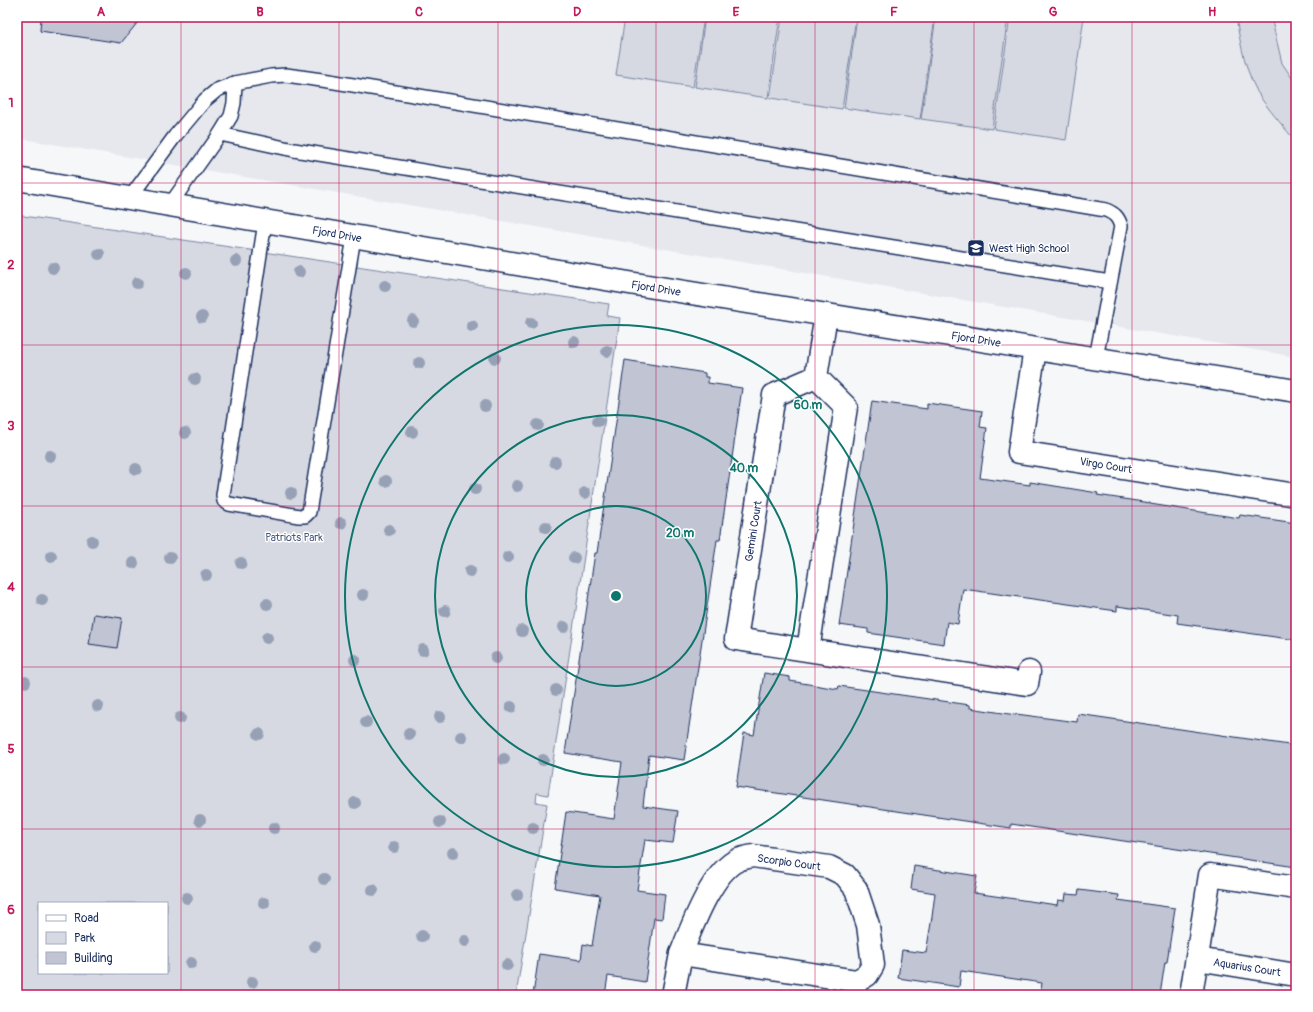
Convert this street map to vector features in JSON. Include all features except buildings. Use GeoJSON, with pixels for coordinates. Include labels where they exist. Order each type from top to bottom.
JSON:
{"type":"FeatureCollection","features":[{"type":"Feature","properties":{"kind":"street","name":"Fjord Drive"},"geometry":{"type":"LineString","coordinates":[[19,176],[129,199],[264,222],[1296,391]]}},
{"type":"Feature","properties":{"kind":"street"},"geometry":{"type":"LineString","coordinates":[[808,650],[846,407],[816,377],[826,315]]}},
{"type":"Feature","properties":{"kind":"street","name":"Virgo Court"},"geometry":{"type":"LineString","coordinates":[[1035,349],[1019,452],[1296,495]]}},
{"type":"Feature","properties":{"kind":"street","name":"Gemini Court"},"geometry":{"type":"LineString","coordinates":[[816,377],[774,395],[736,639],[1027,684],[1029,672]]}},
{"type":"Feature","properties":{"kind":"street","name":"Scorpio Court"},"geometry":{"type":"LineString","coordinates":[[673,995],[681,954],[700,907],[722,872],[737,860],[753,856],[829,867],[845,875],[856,889],[868,925],[873,965],[867,975],[857,981],[681,954]]}},
{"type":"Feature","properties":{"kind":"street","name":"Aquarius Court"},"geometry":{"type":"LineString","coordinates":[[1191,995],[1210,875],[1296,888]]}},
{"type":"Feature","properties":{"kind":"street","name":"Aquarius Court"},"geometry":{"type":"LineString","coordinates":[[1197,959],[1296,975]]}},
{"type":"Feature","properties":{"kind":"lane"},"geometry":{"type":"LineString","coordinates":[[129,199],[175,136],[205,100],[217,90],[235,83],[271,76],[286,75],[329,81],[1106,210],[1114,213],[1119,218],[1121,226],[1096,358]]}},
{"type":"Feature","properties":{"kind":"lane"},"geometry":{"type":"LineString","coordinates":[[169,206],[231,116],[234,103],[235,83]]}},
{"type":"Feature","properties":{"kind":"lane"},"geometry":{"type":"LineString","coordinates":[[220,134],[294,150],[1110,282]]}},
{"type":"Feature","properties":{"kind":"lane"},"geometry":{"type":"LineString","coordinates":[[264,222],[223,495],[224,501],[229,504],[283,514],[305,516],[309,512],[354,237]]}},
{"type":"Feature","properties":{"kind":"shaded area","name":"West High School"},"geometry":{"type":"Polygon","coordinates":[[[17,17],[1296,17],[1296,357],[17,138],[17,17]]]}},
{"type":"Feature","properties":{"kind":"green space"},"geometry":{"type":"Polygon","coordinates":[[[625,17],[704,17],[693,87],[616,75],[625,17]]]}},
{"type":"Feature","properties":{"kind":"green space"},"geometry":{"type":"Polygon","coordinates":[[[705,17],[780,17],[768,98],[695,87],[705,17]]]}},
{"type":"Feature","properties":{"kind":"green space"},"geometry":{"type":"Polygon","coordinates":[[[782,17],[856,17],[842,109],[770,98],[782,17]]]}},
{"type":"Feature","properties":{"kind":"green space"},"geometry":{"type":"Polygon","coordinates":[[[857,17],[935,17],[920,119],[844,108],[857,17]]]}},
{"type":"Feature","properties":{"kind":"green space"},"geometry":{"type":"Polygon","coordinates":[[[936,17],[1008,17],[992,129],[921,119],[936,17]]]}},
{"type":"Feature","properties":{"kind":"green space"},"geometry":{"type":"Polygon","coordinates":[[[1010,17],[1084,17],[1066,140],[994,129],[1010,17]]]}},
{"type":"Feature","properties":{"kind":"green space"},"geometry":{"type":"Polygon","coordinates":[[[1236,17],[1271,17],[1282,63],[1296,84],[1296,142],[1257,92],[1248,72],[1236,17]]]}},
{"type":"Feature","properties":{"kind":"green space","name":"Patriots Park"},"geometry":{"type":"Polygon","coordinates":[[[17,215],[609,304],[607,316],[620,318],[548,795],[537,793],[536,802],[547,804],[516,995],[17,995],[17,215]]]}},
{"type":"Feature","properties":{"kind":"place","name":"West High School"},"geometry":{"type":"Point","coordinates":[976,248]}}]}
